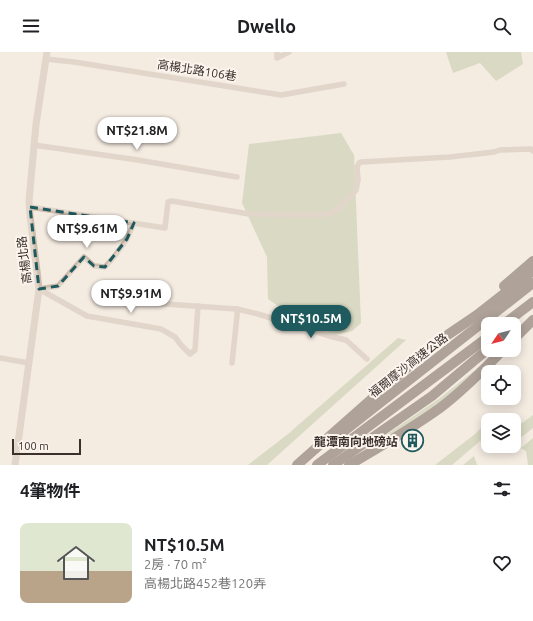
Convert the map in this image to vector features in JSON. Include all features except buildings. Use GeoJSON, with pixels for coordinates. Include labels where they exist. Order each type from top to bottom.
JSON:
{"type":"FeatureCollection","features":[{"type":"Feature","properties":{"kind":"highway"},"geometry":{"type":"LineString","coordinates":[[298,465],[417,359],[449,334],[533,261]]}},
{"type":"Feature","properties":{"kind":"highway"},"geometry":{"type":"LineString","coordinates":[[449,334],[477,315],[533,271]]}},
{"type":"Feature","properties":{"kind":"highway","name":"福爾摩沙高速公路"},"geometry":{"type":"LineString","coordinates":[[298,465],[358,421],[533,283]]}},
{"type":"Feature","properties":{"kind":"highway"},"geometry":{"type":"LineString","coordinates":[[513,317],[533,302]]}},
{"type":"Feature","properties":{"kind":"highway"},"geometry":{"type":"LineString","coordinates":[[521,324],[533,316]]}},
{"type":"Feature","properties":{"kind":"highway"},"geometry":{"type":"LineString","coordinates":[[521,332],[533,320]]}},
{"type":"Feature","properties":{"kind":"highway","name":"福爾摩沙高速公路"},"geometry":{"type":"LineString","coordinates":[[317,465],[481,342]]}},
{"type":"Feature","properties":{"kind":"highway"},"geometry":{"type":"LineString","coordinates":[[333,465],[432,396],[481,355]]}},
{"type":"Feature","properties":{"kind":"highway"},"geometry":{"type":"LineString","coordinates":[[349,465],[414,426],[440,407],[496,357]]}},
{"type":"Feature","properties":{"kind":"street"},"geometry":{"type":"LineString","coordinates":[[278,52],[277,58],[289,52]]}},
{"type":"Feature","properties":{"kind":"street","name":"高楊北路106巷"},"geometry":{"type":"LineString","coordinates":[[47,55],[74,62],[281,95],[344,84]]}},
{"type":"Feature","properties":{"kind":"street","name":"高楊北路"},"geometry":{"type":"LineString","coordinates":[[15,465],[39,289],[30,207],[36,124],[47,55]]}},
{"type":"Feature","properties":{"kind":"street"},"geometry":{"type":"LineString","coordinates":[[34,145],[138,160],[237,177]]}},
{"type":"Feature","properties":{"kind":"street"},"geometry":{"type":"LineString","coordinates":[[30,207],[165,228],[168,202],[172,201],[249,214],[319,215],[332,213],[356,190],[358,180],[357,167],[361,162],[450,157],[500,150],[531,149],[533,151]]}},
{"type":"Feature","properties":{"kind":"street"},"geometry":{"type":"LineString","coordinates":[[39,289],[58,286],[84,257],[94,266],[105,267],[127,238],[134,223]]}},
{"type":"Feature","properties":{"kind":"street"},"geometry":{"type":"LineString","coordinates":[[39,289],[87,316],[161,329],[175,337],[190,354],[195,350],[198,306]]}},
{"type":"Feature","properties":{"kind":"street"},"geometry":{"type":"LineString","coordinates":[[136,302],[237,309],[258,314],[346,340],[367,359]]}},
{"type":"Feature","properties":{"kind":"street"},"geometry":{"type":"LineString","coordinates":[[232,362],[237,309]]}},
{"type":"Feature","properties":{"kind":"street"},"geometry":{"type":"LineString","coordinates":[[0,358],[29,363]]}},
{"type":"Feature","properties":{"kind":"highlighted area"},"geometry":{"type":"Polygon","coordinates":[[[30,207],[134,223],[127,239],[105,267],[94,266],[84,257],[58,286],[39,289],[30,207]]]}},
{"type":"Feature","properties":{"kind":"green space"},"geometry":{"type":"Polygon","coordinates":[[[446,52],[521,52],[523,64],[496,81],[480,63],[453,73],[446,52]]]}},
{"type":"Feature","properties":{"kind":"green space"},"geometry":{"type":"Polygon","coordinates":[[[341,133],[354,155],[361,323],[352,331],[335,335],[294,317],[268,299],[267,257],[242,203],[249,144],[341,133]]]}},
{"type":"Feature","properties":{"kind":"green space"},"geometry":{"type":"Polygon","coordinates":[[[398,338],[406,340],[267,465],[248,465],[288,434],[398,338]]]}},
{"type":"Feature","properties":{"kind":"green space"},"geometry":{"type":"Polygon","coordinates":[[[481,365],[481,367],[451,396],[366,452],[342,465],[440,398],[481,365]]]}},
{"type":"Feature","properties":{"kind":"green space"},"geometry":{"type":"Polygon","coordinates":[[[533,415],[533,428],[521,437],[521,424],[533,415]]]}},
{"type":"Feature","properties":{"kind":"green space"},"geometry":{"type":"Polygon","coordinates":[[[481,428],[481,441],[452,465],[435,465],[481,428]]]}},
{"type":"Feature","properties":{"kind":"green space"},"geometry":{"type":"Polygon","coordinates":[[[533,438],[533,465],[528,465],[526,451],[521,448],[533,438]]]}},
{"type":"Feature","properties":{"kind":"green space"},"geometry":{"type":"Polygon","coordinates":[[[474,456],[477,465],[463,465],[474,456]]]}},
{"type":"Feature","properties":{"kind":"place","name":"龍潭南向地磅站"},"geometry":{"type":"Point","coordinates":[413,441]}}]}
